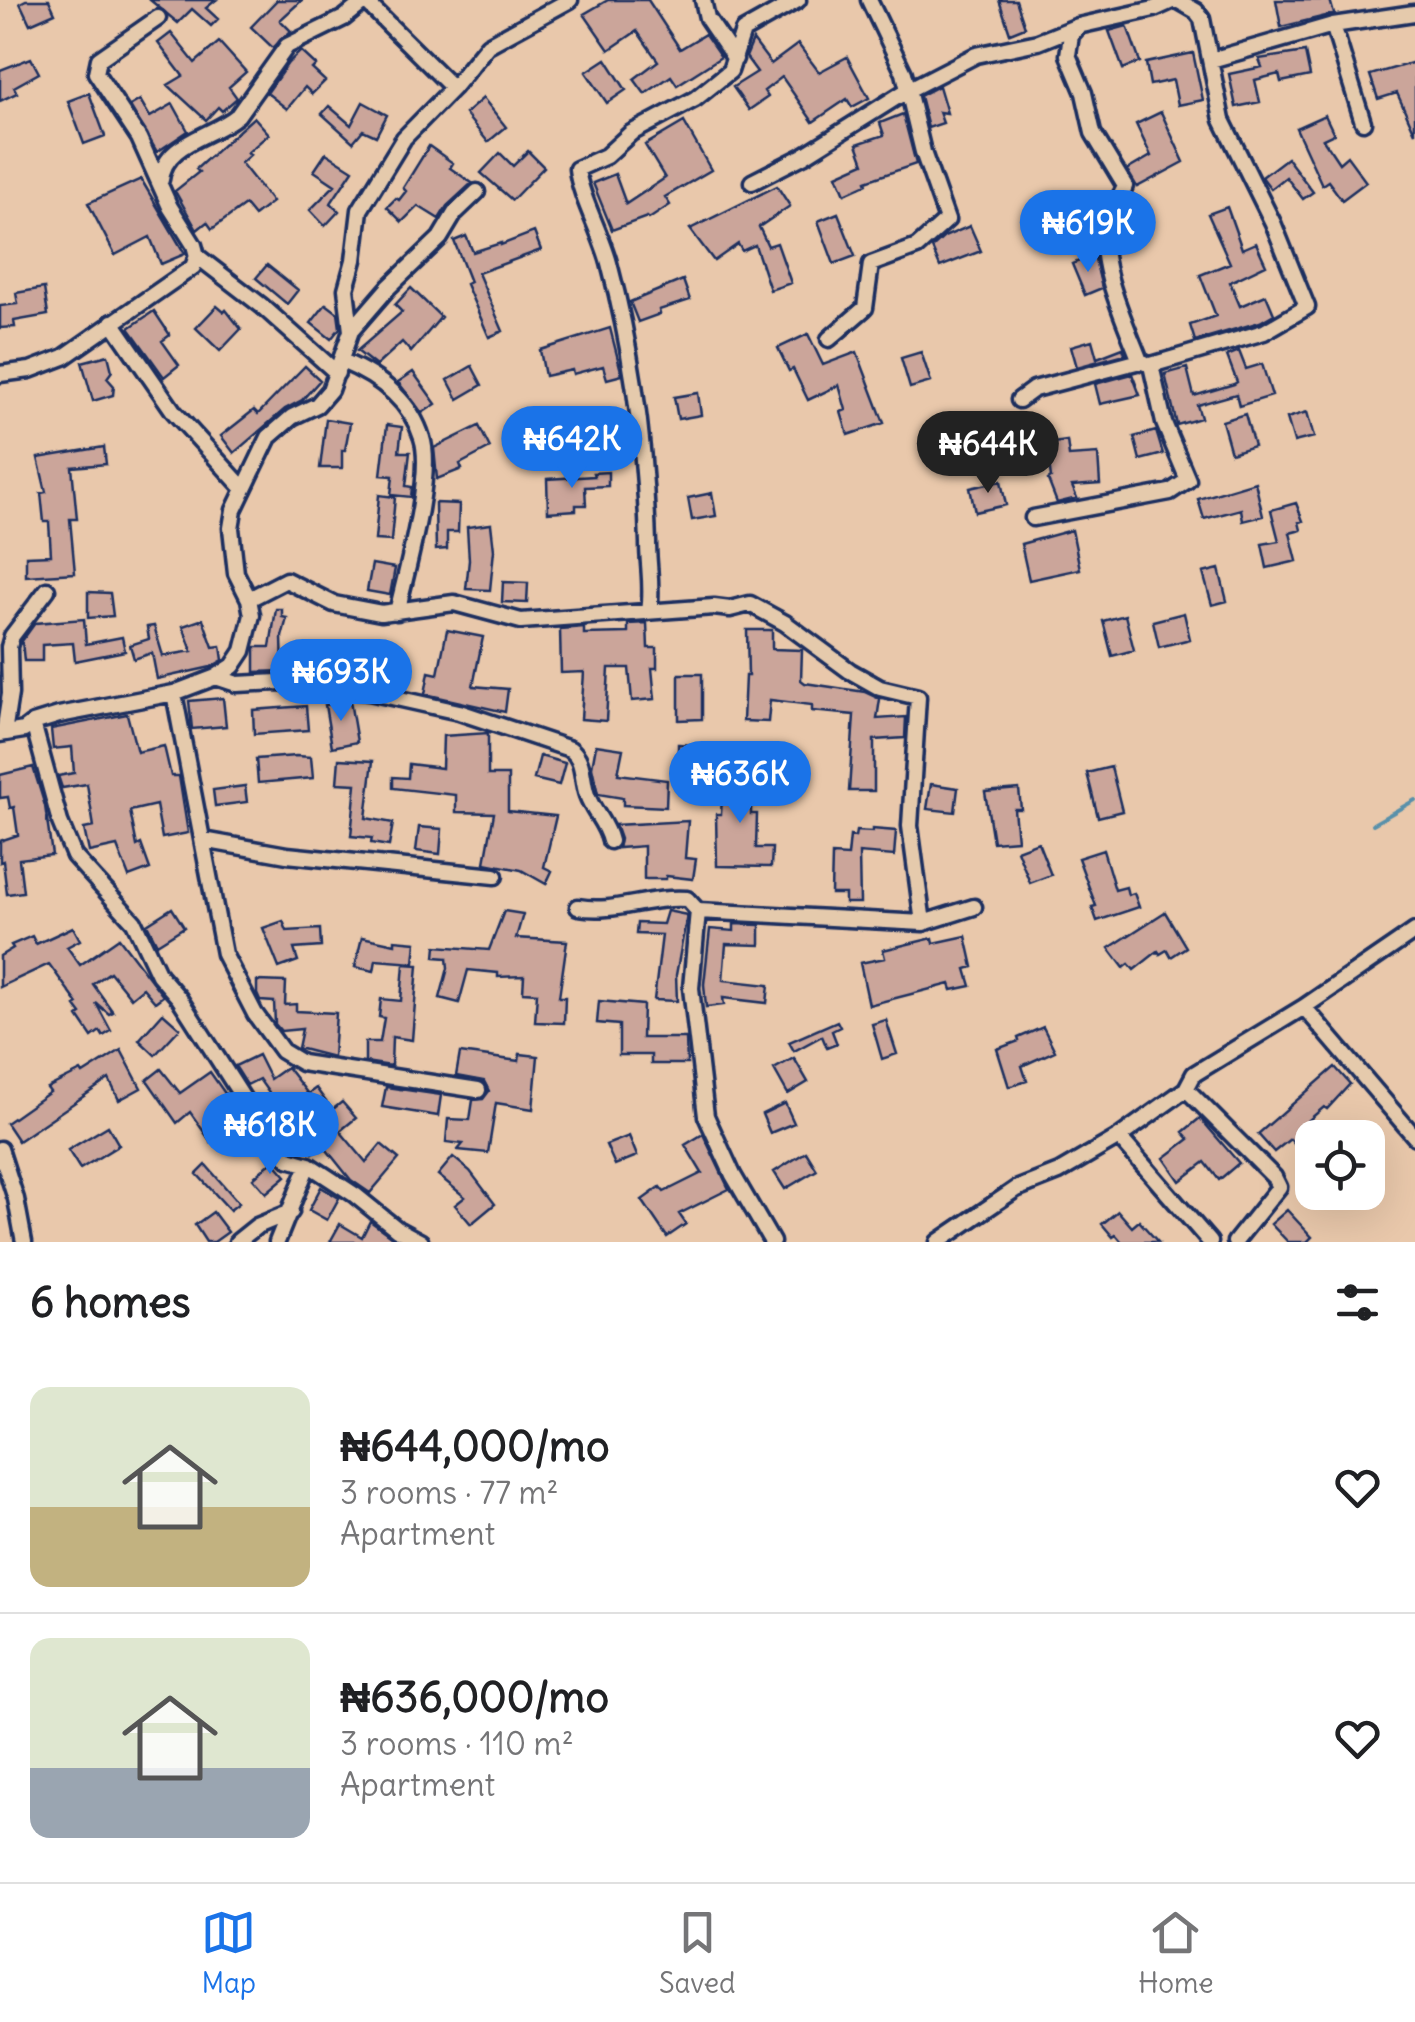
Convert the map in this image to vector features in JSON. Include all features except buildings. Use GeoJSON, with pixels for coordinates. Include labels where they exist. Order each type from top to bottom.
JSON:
{"type":"FeatureCollection","features":[{"type":"Feature","properties":{"kind":"street"},"geometry":{"type":"LineString","coordinates":[[161,180],[168,157],[228,124],[238,114],[287,46],[344,18],[365,0],[452,88]]}},
{"type":"Feature","properties":{"kind":"street"},"geometry":{"type":"LineString","coordinates":[[46,590],[12,636],[10,694],[2,733],[174,692],[216,677],[232,666],[243,651],[252,615],[236,573],[231,528],[234,510],[269,437],[292,417],[322,401],[340,367],[351,331],[346,289],[360,210],[404,138],[488,45],[570,0]]}},
{"type":"Feature","properties":{"kind":"street"},"geometry":{"type":"LineString","coordinates":[[703,0],[707,18],[735,59]]}},
{"type":"Feature","properties":{"kind":"street"},"geometry":{"type":"LineString","coordinates":[[649,611],[652,588],[641,415],[610,266],[588,200],[579,185],[577,169],[606,156],[631,133],[696,100],[730,70],[743,32],[798,0]]}},
{"type":"Feature","properties":{"kind":"street"},"geometry":{"type":"LineString","coordinates":[[829,339],[865,308],[871,264],[917,247],[947,220],[904,73],[869,0]]}},
{"type":"Feature","properties":{"kind":"street"},"geometry":{"type":"LineString","coordinates":[[752,182],[803,156],[908,90],[976,55],[1038,42],[1078,26],[1154,9],[1176,0],[1196,11],[1202,19],[1222,120],[1307,306],[1264,332],[1034,389],[1019,400]]}},
{"type":"Feature","properties":{"kind":"street"},"geometry":{"type":"LineString","coordinates":[[1211,60],[1334,24],[1414,13]]}},
{"type":"Feature","properties":{"kind":"street"},"geometry":{"type":"LineString","coordinates":[[0,374],[49,364],[193,266],[197,256],[194,245],[170,206],[140,138],[96,73],[99,59],[158,18]]}},
{"type":"Feature","properties":{"kind":"street"},"geometry":{"type":"LineString","coordinates":[[1334,24],[1363,122]]}},
{"type":"Feature","properties":{"kind":"street"},"geometry":{"type":"LineString","coordinates":[[1033,518],[1170,492],[1188,480],[1106,270],[1106,220],[1125,186],[1093,133],[1084,93],[1068,54],[1070,36],[1078,26]]}},
{"type":"Feature","properties":{"kind":"street"},"geometry":{"type":"LineString","coordinates":[[351,331],[440,238],[456,213],[477,192]]}},
{"type":"Feature","properties":{"kind":"street"},"geometry":{"type":"LineString","coordinates":[[197,256],[340,367],[374,374],[404,402],[424,440],[422,490],[397,612]]}},
{"type":"Feature","properties":{"kind":"street"},"geometry":{"type":"LineString","coordinates":[[112,322],[174,412],[243,488]]}},
{"type":"Feature","properties":{"kind":"street"},"geometry":{"type":"LineString","coordinates":[[249,599],[286,580],[334,604],[362,612],[397,612],[440,602],[522,620],[750,604],[785,623],[880,688],[918,697],[910,826],[923,923]]}},
{"type":"Feature","properties":{"kind":"street"},"geometry":{"type":"LineString","coordinates":[[216,677],[237,684],[278,682],[369,692],[459,712],[570,748],[580,761],[586,792],[606,824],[610,840]]}},
{"type":"Feature","properties":{"kind":"street"},"geometry":{"type":"LineString","coordinates":[[174,692],[228,963],[250,1005],[282,1051],[302,1062],[478,1090]]}},
{"type":"Feature","properties":{"kind":"street"},"geometry":{"type":"LineString","coordinates":[[33,723],[60,822],[74,856],[134,922],[153,965],[179,998],[257,1120],[288,1160],[308,1165],[421,1242]]}},
{"type":"Feature","properties":{"kind":"street"},"geometry":{"type":"LineString","coordinates":[[202,840],[287,855],[495,876]]}},
{"type":"Feature","properties":{"kind":"street"},"geometry":{"type":"LineString","coordinates":[[578,907],[623,907],[660,897],[687,899],[698,911],[923,923],[974,907]]}},
{"type":"Feature","properties":{"kind":"street"},"geometry":{"type":"LineString","coordinates":[[698,911],[692,988],[706,1116],[734,1176],[772,1242]]}},
{"type":"Feature","properties":{"kind":"street"},"geometry":{"type":"LineString","coordinates":[[938,1242],[1016,1190],[1059,1172],[1120,1137],[1186,1088],[1194,1074],[1304,1007],[1415,931]]}},
{"type":"Feature","properties":{"kind":"street"},"geometry":{"type":"LineString","coordinates":[[1304,1007],[1415,1137]]}},
{"type":"Feature","properties":{"kind":"street"},"geometry":{"type":"LineString","coordinates":[[1186,1088],[1274,1177],[1279,1187],[1235,1242]]}},
{"type":"Feature","properties":{"kind":"street"},"geometry":{"type":"LineString","coordinates":[[1120,1137],[1210,1242]]}},
{"type":"Feature","properties":{"kind":"street"},"geometry":{"type":"LineString","coordinates":[[0,1149],[24,1242]]}},
{"type":"Feature","properties":{"kind":"street"},"geometry":{"type":"LineString","coordinates":[[277,1242],[308,1165]]}},
{"type":"Feature","properties":{"kind":"street"},"geometry":{"type":"LineString","coordinates":[[237,1242],[257,1226],[291,1212]]}},
{"type":"Feature","properties":{"kind":"waterway"},"geometry":{"type":"LineString","coordinates":[[1373,824],[1415,800]]}}]}
